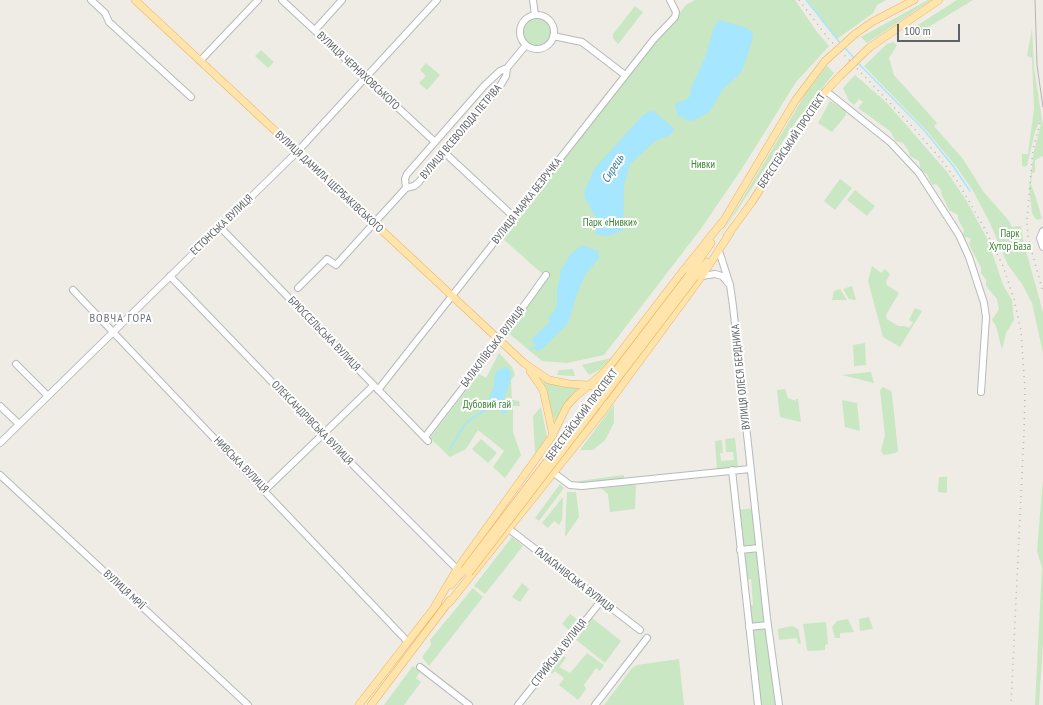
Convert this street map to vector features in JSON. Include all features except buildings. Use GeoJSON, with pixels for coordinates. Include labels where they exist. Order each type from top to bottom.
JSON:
{"type":"FeatureCollection","features":[{"type":"Feature","properties":{"kind":"main road","name":"ВУЛИЦЯ ДАНИЛА ЩЕРБАКІВСЬКОГО"},"geometry":{"type":"LineString","coordinates":[[134,0],[524,363],[549,380],[569,384],[589,385]]}},
{"type":"Feature","properties":{"kind":"main road","name":"БЕРЕСТЕЙСЬКИЙ ПРОСПЕКТ"},"geometry":{"type":"LineString","coordinates":[[371,705],[449,602],[552,472],[569,455],[624,382],[695,276],[723,221],[795,101],[825,61],[855,34],[872,22],[914,0]]}},
{"type":"Feature","properties":{"kind":"main road","name":"БЕРЕСТЕЙСЬКИЙ ПРОСПЕКТ"},"geometry":{"type":"LineString","coordinates":[[695,276],[719,251],[802,123],[826,91],[870,47],[939,0]]}},
{"type":"Feature","properties":{"kind":"main road","name":"БЕРЕСТЕЙСЬКИЙ ПРОСПЕКТ"},"geometry":{"type":"LineString","coordinates":[[449,602],[463,571],[553,435],[567,406],[613,362],[723,221]]}},
{"type":"Feature","properties":{"kind":"main road","name":"БЕРЕСТЕЙСЬКИЙ ПРОСПЕКТ"},"geometry":{"type":"LineString","coordinates":[[359,705],[407,641],[730,233]]}},
{"type":"Feature","properties":{"kind":"main road"},"geometry":{"type":"LineString","coordinates":[[613,362],[608,375],[610,381],[616,385],[624,382]]}},
{"type":"Feature","properties":{"kind":"main road","name":"ВУЛИЦЯ ДАНИЛА ЩЕРБАКІВСЬКОГО"},"geometry":{"type":"LineString","coordinates":[[524,363],[543,390],[553,435]]}},
{"type":"Feature","properties":{"kind":"main road"},"geometry":{"type":"LineString","coordinates":[[589,385],[601,390],[604,398],[603,411]]}},
{"type":"Feature","properties":{"kind":"main road"},"geometry":{"type":"LineString","coordinates":[[547,444],[549,453]]}},
{"type":"Feature","properties":{"kind":"main road"},"geometry":{"type":"LineString","coordinates":[[558,459],[569,455]]}},
{"type":"Feature","properties":{"kind":"main road"},"geometry":{"type":"LineString","coordinates":[[534,463],[543,460]]}},
{"type":"Feature","properties":{"kind":"street"},"geometry":{"type":"LineString","coordinates":[[91,0],[105,13],[109,22],[191,97]]}},
{"type":"Feature","properties":{"kind":"street"},"geometry":{"type":"LineString","coordinates":[[200,61],[258,0]]}},
{"type":"Feature","properties":{"kind":"street","name":"ВУЛИЦЯ ЧЕРНЯХОВСЬКОГО"},"geometry":{"type":"LineString","coordinates":[[282,0],[435,142]]}},
{"type":"Feature","properties":{"kind":"street"},"geometry":{"type":"LineString","coordinates":[[315,30],[342,0]]}},
{"type":"Feature","properties":{"kind":"street","name":"ЕСТОНСЬКА ВУЛИЦЯ"},"geometry":{"type":"LineString","coordinates":[[0,443],[297,152],[437,0]]}},
{"type":"Feature","properties":{"kind":"street"},"geometry":{"type":"LineString","coordinates":[[533,0],[535,15]]}},
{"type":"Feature","properties":{"kind":"street","name":"ВУЛИЦЯ МАРКА БЕЗРУЧКА"},"geometry":{"type":"LineString","coordinates":[[264,490],[322,434],[376,388],[452,296],[654,39],[675,18],[676,12],[670,0]]}},
{"type":"Feature","properties":{"kind":"street"},"geometry":{"type":"LineString","coordinates":[[535,15],[544,16],[550,21],[554,28],[553,36],[552,41],[544,47],[535,49],[526,45],[521,36],[521,27],[526,19],[535,15]]}},
{"type":"Feature","properties":{"kind":"street"},"geometry":{"type":"LineString","coordinates":[[553,36],[582,42],[625,75]]}},
{"type":"Feature","properties":{"kind":"street","name":"ВУЛИЦЯ ВСЕВОЛОДА ПЕТРІВА"},"geometry":{"type":"LineString","coordinates":[[406,188],[405,180],[407,174],[484,86],[500,71],[507,68],[526,45]]}},
{"type":"Feature","properties":{"kind":"street","name":"ВУЛИЦЯ ВСЕВОЛОДА ПЕТРІВА"},"geometry":{"type":"LineString","coordinates":[[298,288],[327,259],[336,265],[406,188],[414,186],[418,183],[499,88],[506,76],[507,68]]}},
{"type":"Feature","properties":{"kind":"street"},"geometry":{"type":"LineString","coordinates":[[826,91],[891,143],[919,173],[959,235],[978,282],[986,310],[985,352],[981,392]]}},
{"type":"Feature","properties":{"kind":"street"},"geometry":{"type":"LineString","coordinates":[[444,152],[514,217]]}},
{"type":"Feature","properties":{"kind":"street","name":"БРЮССЕЛЬСЬКА ВУЛИЦЯ"},"geometry":{"type":"LineString","coordinates":[[220,227],[426,439]]}},
{"type":"Feature","properties":{"kind":"street"},"geometry":{"type":"LineString","coordinates":[[1043,231],[1040,238],[1043,248]]}},
{"type":"Feature","properties":{"kind":"street","name":"ВУЛИЦЯ ОЛЕСЯ БЕРДНИКА"},"geometry":{"type":"LineString","coordinates":[[719,251],[730,286],[768,625],[779,705]]}},
{"type":"Feature","properties":{"kind":"street"},"geometry":{"type":"LineString","coordinates":[[695,276],[709,274],[719,275],[730,286]]}},
{"type":"Feature","properties":{"kind":"street","name":"ОЛЕКСАНДРІВСЬКА ВУЛИЦЯ"},"geometry":{"type":"LineString","coordinates":[[170,276],[322,434],[463,571]]}},
{"type":"Feature","properties":{"kind":"street","name":"БАЛАКЛІЇВСЬКА ВУЛИЦЯ"},"geometry":{"type":"LineString","coordinates":[[426,439],[546,276]]}},
{"type":"Feature","properties":{"kind":"street","name":"НИВСЬКА ВУЛИЦЯ"},"geometry":{"type":"LineString","coordinates":[[73,290],[407,641]]}},
{"type":"Feature","properties":{"kind":"street"},"geometry":{"type":"LineString","coordinates":[[16,364],[48,396]]}},
{"type":"Feature","properties":{"kind":"street"},"geometry":{"type":"LineString","coordinates":[[0,406],[19,424]]}},
{"type":"Feature","properties":{"kind":"street"},"geometry":{"type":"LineString","coordinates":[[552,472],[570,485],[582,486],[750,469]]}},
{"type":"Feature","properties":{"kind":"street"},"geometry":{"type":"LineString","coordinates":[[732,470],[758,705]]}},
{"type":"Feature","properties":{"kind":"street","name":"ВУЛИЦЯ МРІЇ"},"geometry":{"type":"LineString","coordinates":[[0,475],[248,705]]}},
{"type":"Feature","properties":{"kind":"street","name":"ҐАЛАҐАНІВСЬКА ВУЛИЦЯ"},"geometry":{"type":"LineString","coordinates":[[508,529],[640,630]]}},
{"type":"Feature","properties":{"kind":"street"},"geometry":{"type":"LineString","coordinates":[[740,550],[760,548]]}},
{"type":"Feature","properties":{"kind":"street","name":"СТРИЙСЬКА ВУЛИЦЯ"},"geometry":{"type":"LineString","coordinates":[[518,705],[601,601]]}},
{"type":"Feature","properties":{"kind":"street"},"geometry":{"type":"LineString","coordinates":[[749,627],[768,625]]}},
{"type":"Feature","properties":{"kind":"street"},"geometry":{"type":"LineString","coordinates":[[595,705],[647,638]]}},
{"type":"Feature","properties":{"kind":"street"},"geometry":{"type":"LineString","coordinates":[[420,667],[469,705]]}},
{"type":"Feature","properties":{"kind":"green space","name":"Парк «Нивки»"},"geometry":{"type":"Polygon","coordinates":[[[695,0],[795,0],[817,32],[829,46],[796,82],[743,167],[700,230],[604,355],[567,363],[542,361],[507,332],[546,277],[502,238],[628,76],[686,5],[695,0]]]}},
{"type":"Feature","properties":{"kind":"green space"},"geometry":{"type":"Polygon","coordinates":[[[807,0],[886,0],[877,5],[873,13],[837,39],[807,0]]]}},
{"type":"Feature","properties":{"kind":"green space"},"geometry":{"type":"Polygon","coordinates":[[[928,0],[931,0],[867,43],[861,37],[928,0]]]}},
{"type":"Feature","properties":{"kind":"green space"},"geometry":{"type":"Polygon","coordinates":[[[957,0],[973,0],[927,28],[907,36],[907,33],[910,30],[957,0]]]}},
{"type":"Feature","properties":{"kind":"green space"},"geometry":{"type":"Polygon","coordinates":[[[635,6],[643,12],[618,44],[613,38],[613,34],[635,6]]]}},
{"type":"Feature","properties":{"kind":"green space"},"geometry":{"type":"Polygon","coordinates":[[[537,18],[547,22],[551,32],[547,42],[537,46],[527,42],[523,32],[527,22],[537,18]]]}},
{"type":"Feature","properties":{"kind":"green space"},"geometry":{"type":"Polygon","coordinates":[[[1032,29],[1034,68],[1043,126],[1043,156],[1035,160],[1035,173],[1032,173],[1031,184],[1042,218],[1038,220],[1032,213],[1029,189],[1034,151],[1041,124],[1040,121],[1035,131],[1027,166],[1024,167],[1022,165],[1022,154],[1028,154],[1034,109],[1032,58],[1027,56],[1032,29]]]}},
{"type":"Feature","properties":{"kind":"green space","name":"Парк Хутор База"},"geometry":{"type":"Polygon","coordinates":[[[893,42],[897,45],[889,58],[894,75],[937,123],[934,126],[963,159],[983,191],[1009,221],[1012,227],[1021,226],[1023,240],[1043,312],[1043,353],[1032,303],[1022,284],[1008,265],[989,221],[973,191],[958,169],[926,130],[864,66],[887,44],[893,42]]]}},
{"type":"Feature","properties":{"kind":"green space"},"geometry":{"type":"Polygon","coordinates":[[[261,50],[274,62],[268,68],[255,56],[261,50]]]}},
{"type":"Feature","properties":{"kind":"green space"},"geometry":{"type":"Polygon","coordinates":[[[426,63],[440,75],[427,90],[419,83],[426,76],[420,70],[426,63]]]}},
{"type":"Feature","properties":{"kind":"green space"},"geometry":{"type":"Polygon","coordinates":[[[827,66],[834,73],[797,120],[720,236],[806,93],[827,66]]]}},
{"type":"Feature","properties":{"kind":"green space"},"geometry":{"type":"Polygon","coordinates":[[[855,75],[887,103],[947,172],[966,200],[988,240],[1003,285],[1012,300],[1014,320],[1006,333],[1002,350],[996,326],[992,320],[999,309],[997,299],[986,286],[986,280],[981,273],[981,268],[969,244],[971,239],[963,236],[964,230],[958,219],[958,215],[949,210],[941,193],[942,191],[936,184],[932,185],[927,174],[921,171],[919,161],[910,156],[903,143],[896,141],[890,131],[858,108],[863,102],[859,99],[854,105],[849,101],[843,88],[855,75]]]}},
{"type":"Feature","properties":{"kind":"green space"},"geometry":{"type":"Polygon","coordinates":[[[830,101],[846,111],[846,115],[832,132],[818,123],[830,101]]]}},
{"type":"Feature","properties":{"kind":"green space"},"geometry":{"type":"Polygon","coordinates":[[[840,179],[852,188],[835,210],[824,201],[840,179]]]}},
{"type":"Feature","properties":{"kind":"green space"},"geometry":{"type":"Polygon","coordinates":[[[855,190],[875,206],[867,216],[847,200],[855,190]]]}},
{"type":"Feature","properties":{"kind":"green space"},"geometry":{"type":"Polygon","coordinates":[[[872,266],[881,273],[885,269],[890,274],[886,281],[887,285],[899,293],[886,315],[887,319],[898,326],[905,326],[909,328],[913,323],[909,320],[915,308],[922,311],[900,347],[883,337],[868,281],[872,266]]]}},
{"type":"Feature","properties":{"kind":"green space"},"geometry":{"type":"Polygon","coordinates":[[[852,286],[855,300],[849,299],[843,289],[852,286]]]}},
{"type":"Feature","properties":{"kind":"green space"},"geometry":{"type":"Polygon","coordinates":[[[840,289],[847,300],[832,300],[834,291],[840,289]]]}},
{"type":"Feature","properties":{"kind":"green space"},"geometry":{"type":"Polygon","coordinates":[[[865,343],[866,365],[854,366],[853,345],[865,343]]]}},
{"type":"Feature","properties":{"kind":"green space","name":"Дубовий гай"},"geometry":{"type":"Polygon","coordinates":[[[499,353],[512,367],[515,375],[511,380],[512,400],[519,401],[520,406],[513,406],[513,432],[521,455],[505,478],[493,467],[504,451],[478,430],[466,449],[450,457],[430,438],[479,374],[486,378],[499,353]]]}},
{"type":"Feature","properties":{"kind":"green space"},"geometry":{"type":"Polygon","coordinates":[[[611,358],[599,370],[589,375],[582,365],[611,358]]]}},
{"type":"Feature","properties":{"kind":"green space"},"geometry":{"type":"Polygon","coordinates":[[[573,369],[575,376],[557,375],[559,370],[573,369]]]}},
{"type":"Feature","properties":{"kind":"green space"},"geometry":{"type":"Polygon","coordinates":[[[871,372],[874,383],[842,375],[871,372]]]}},
{"type":"Feature","properties":{"kind":"green space"},"geometry":{"type":"Polygon","coordinates":[[[543,381],[579,388],[564,405],[555,423],[543,381]]]}},
{"type":"Feature","properties":{"kind":"green space"},"geometry":{"type":"Polygon","coordinates":[[[883,387],[891,391],[892,394],[898,451],[884,455],[881,451],[885,435],[880,390],[883,387]]]}},
{"type":"Feature","properties":{"kind":"green space"},"geometry":{"type":"Polygon","coordinates":[[[785,389],[788,398],[796,401],[796,399],[798,399],[801,422],[780,417],[777,390],[785,389]]]}},
{"type":"Feature","properties":{"kind":"green space"},"geometry":{"type":"Polygon","coordinates":[[[842,400],[857,403],[860,431],[845,427],[842,400]]]}},
{"type":"Feature","properties":{"kind":"green space"},"geometry":{"type":"Polygon","coordinates":[[[614,404],[614,423],[605,440],[593,450],[580,450],[614,404]]]}},
{"type":"Feature","properties":{"kind":"green space"},"geometry":{"type":"Polygon","coordinates":[[[541,407],[547,437],[535,453],[533,416],[541,407]]]}},
{"type":"Feature","properties":{"kind":"green space"},"geometry":{"type":"Polygon","coordinates":[[[735,438],[738,467],[717,470],[715,441],[722,440],[723,453],[720,453],[721,461],[734,460],[733,452],[726,452],[725,439],[735,438]]]}},
{"type":"Feature","properties":{"kind":"green space"},"geometry":{"type":"Polygon","coordinates":[[[481,439],[497,453],[488,463],[472,449],[481,439]]]}},
{"type":"Feature","properties":{"kind":"green space"},"geometry":{"type":"Polygon","coordinates":[[[624,475],[624,478],[580,484],[579,481],[624,475]]]}},
{"type":"Feature","properties":{"kind":"green space"},"geometry":{"type":"Polygon","coordinates":[[[939,477],[947,477],[947,493],[938,492],[939,477]]]}},
{"type":"Feature","properties":{"kind":"green space"},"geometry":{"type":"Polygon","coordinates":[[[1043,479],[1043,642],[1039,705],[1035,705],[1042,568],[1037,551],[1043,479]]]}},
{"type":"Feature","properties":{"kind":"green space"},"geometry":{"type":"Polygon","coordinates":[[[560,484],[564,488],[539,521],[535,518],[560,484]]]}},
{"type":"Feature","properties":{"kind":"green space"},"geometry":{"type":"Polygon","coordinates":[[[636,484],[635,509],[610,512],[608,494],[601,488],[636,484]]]}},
{"type":"Feature","properties":{"kind":"green space"},"geometry":{"type":"Polygon","coordinates":[[[567,492],[576,492],[579,517],[565,537],[567,492]]]}},
{"type":"Feature","properties":{"kind":"green space"},"geometry":{"type":"Polygon","coordinates":[[[562,498],[562,520],[559,525],[554,521],[548,528],[542,523],[562,498]]]}},
{"type":"Feature","properties":{"kind":"green space"},"geometry":{"type":"Polygon","coordinates":[[[754,508],[757,546],[741,548],[738,510],[754,508]]]}},
{"type":"Feature","properties":{"kind":"green space"},"geometry":{"type":"Polygon","coordinates":[[[512,537],[523,546],[485,594],[474,586],[512,537]]]}},
{"type":"Feature","properties":{"kind":"green space"},"geometry":{"type":"Polygon","coordinates":[[[758,550],[766,623],[750,624],[749,605],[753,605],[751,579],[745,580],[742,552],[758,550]]]}},
{"type":"Feature","properties":{"kind":"green space"},"geometry":{"type":"Polygon","coordinates":[[[522,583],[529,589],[520,602],[512,597],[522,583]]]}},
{"type":"Feature","properties":{"kind":"green space"},"geometry":{"type":"Polygon","coordinates":[[[473,588],[483,597],[429,666],[422,657],[431,645],[430,640],[473,588]]]}},
{"type":"Feature","properties":{"kind":"green space"},"geometry":{"type":"Polygon","coordinates":[[[570,614],[578,620],[569,630],[562,624],[570,614]]]}},
{"type":"Feature","properties":{"kind":"green space"},"geometry":{"type":"Polygon","coordinates":[[[869,617],[873,629],[860,631],[859,619],[869,617]]]}},
{"type":"Feature","properties":{"kind":"green space"},"geometry":{"type":"Polygon","coordinates":[[[592,618],[621,641],[605,663],[575,639],[592,618]]]}},
{"type":"Feature","properties":{"kind":"green space"},"geometry":{"type":"Polygon","coordinates":[[[848,619],[854,632],[840,633],[840,638],[835,638],[832,627],[837,621],[848,619]]]}},
{"type":"Feature","properties":{"kind":"green space"},"geometry":{"type":"Polygon","coordinates":[[[826,622],[828,644],[825,645],[825,650],[807,650],[803,624],[826,622]]]}},
{"type":"Feature","properties":{"kind":"green space"},"geometry":{"type":"Polygon","coordinates":[[[792,626],[798,629],[801,643],[798,644],[797,638],[779,640],[778,629],[792,626]]]}},
{"type":"Feature","properties":{"kind":"green space"},"geometry":{"type":"Polygon","coordinates":[[[767,627],[777,705],[760,705],[751,628],[767,627]]]}},
{"type":"Feature","properties":{"kind":"green space"},"geometry":{"type":"Polygon","coordinates":[[[587,653],[604,665],[600,671],[596,668],[584,685],[586,689],[578,700],[559,685],[564,678],[555,671],[552,674],[548,671],[561,654],[566,658],[559,667],[570,673],[587,653]]]}},
{"type":"Feature","properties":{"kind":"green space"},"geometry":{"type":"Polygon","coordinates":[[[679,659],[684,705],[604,705],[632,668],[637,665],[679,659]]]}},
{"type":"Feature","properties":{"kind":"green space"},"geometry":{"type":"Polygon","coordinates":[[[413,666],[420,672],[416,678],[421,682],[404,705],[384,705],[413,666]]]}},
{"type":"Feature","properties":{"kind":"water"},"geometry":{"type":"Polygon","coordinates":[[[719,20],[747,28],[752,32],[753,36],[747,57],[741,72],[723,89],[709,112],[694,120],[688,121],[683,117],[678,117],[675,104],[689,98],[691,88],[705,58],[714,27],[719,20]]]}},
{"type":"Feature","properties":{"kind":"water"},"geometry":{"type":"Polygon","coordinates":[[[653,111],[675,129],[670,135],[655,141],[630,164],[624,185],[623,230],[612,235],[597,235],[595,233],[596,218],[585,198],[584,192],[595,168],[642,116],[653,111]]]}},
{"type":"Feature","properties":{"kind":"water"},"geometry":{"type":"Polygon","coordinates":[[[582,245],[598,251],[599,258],[585,275],[578,291],[568,323],[542,349],[537,351],[532,339],[550,322],[548,318],[553,313],[557,305],[557,289],[560,272],[570,255],[582,245]]]}},
{"type":"Feature","properties":{"kind":"water"},"geometry":{"type":"Polygon","coordinates":[[[506,367],[511,372],[511,379],[503,401],[508,411],[503,414],[496,406],[493,405],[479,414],[487,404],[494,386],[495,373],[506,367]]]}},
{"type":"Feature","properties":{"kind":"waterway"},"geometry":{"type":"LineString","coordinates":[[806,0],[841,44]]}},
{"type":"Feature","properties":{"kind":"waterway"},"geometry":{"type":"LineString","coordinates":[[844,47],[855,59]]}},
{"type":"Feature","properties":{"kind":"waterway"},"geometry":{"type":"LineString","coordinates":[[857,62],[924,130],[953,166],[970,191]]}},
{"type":"Feature","properties":{"kind":"waterway","name":"Сирець"},"geometry":{"type":"LineString","coordinates":[[530,350],[537,346]]}},
{"type":"Feature","properties":{"kind":"waterway","name":"Сирець"},"geometry":{"type":"LineString","coordinates":[[450,449],[469,420],[496,404]]}},
{"type":"Feature","properties":{"kind":"tram line"},"geometry":{"type":"LineString","coordinates":[[1035,0],[1037,65],[1043,107]]}},
{"type":"Feature","properties":{"kind":"railway"},"geometry":{"type":"LineString","coordinates":[[799,0],[828,38],[909,123],[939,157],[958,182],[986,231],[1003,266],[1014,299],[1021,331],[1025,390],[1011,705]]}},
{"type":"Feature","properties":{"kind":"railway"},"geometry":{"type":"LineString","coordinates":[[824,61],[854,33]]}},
{"type":"Feature","properties":{"kind":"railway"},"geometry":{"type":"LineString","coordinates":[[1040,123],[1033,149],[1027,220],[1028,238],[1043,292]]}},
{"type":"Feature","properties":{"kind":"district","name":"ВОВЧА ГОРА"},"geometry":{"type":"Point","coordinates":[121,319]}},
{"type":"Feature","properties":{"kind":"park label","name":"Нивки"},"geometry":{"type":"Point","coordinates":[703,165]}}]}
